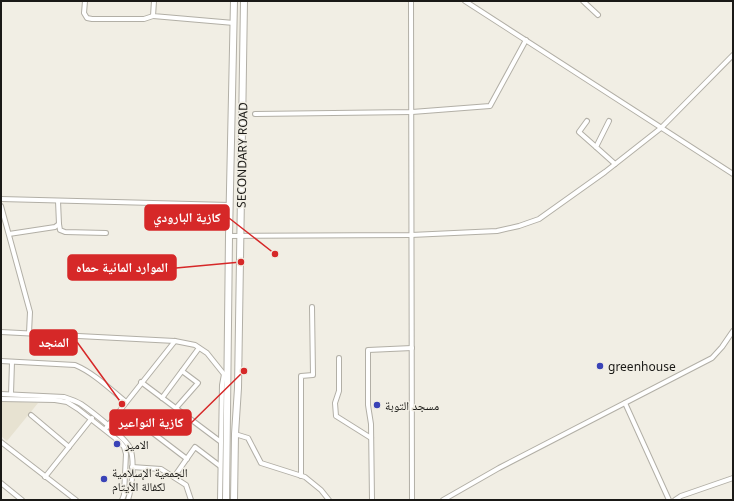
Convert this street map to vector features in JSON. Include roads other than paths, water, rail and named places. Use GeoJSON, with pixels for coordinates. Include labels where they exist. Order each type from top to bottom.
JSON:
{"type":"FeatureCollection","features":[{"type":"Feature","properties":{"kind":"main road","name":"SECONDARY ROAD"},"geometry":{"type":"LineString","coordinates":[[226,500],[229,205],[234,1]]}},
{"type":"Feature","properties":{"kind":"main road","name":"SECONDARY ROAD"},"geometry":{"type":"LineString","coordinates":[[234,500],[235,434],[238,388],[244,1]]}},
{"type":"Feature","properties":{"kind":"street"},"geometry":{"type":"LineString","coordinates":[[85,1],[84,14],[87,18],[92,19],[144,19],[153,16],[234,23]]}},
{"type":"Feature","properties":{"kind":"street"},"geometry":{"type":"LineString","coordinates":[[153,16],[154,1]]}},
{"type":"Feature","properties":{"kind":"street"},"geometry":{"type":"LineString","coordinates":[[411,1],[412,500]]}},
{"type":"Feature","properties":{"kind":"street"},"geometry":{"type":"LineString","coordinates":[[465,1],[733,174]]}},
{"type":"Feature","properties":{"kind":"street"},"geometry":{"type":"LineString","coordinates":[[583,1],[598,15]]}},
{"type":"Feature","properties":{"kind":"street"},"geometry":{"type":"LineString","coordinates":[[255,114],[412,112],[490,106],[526,40]]}},
{"type":"Feature","properties":{"kind":"street"},"geometry":{"type":"LineString","coordinates":[[229,236],[411,235],[497,230],[520,226],[539,219],[615,164],[661,128],[733,54]]}},
{"type":"Feature","properties":{"kind":"street"},"geometry":{"type":"LineString","coordinates":[[587,121],[580,132],[615,164]]}},
{"type":"Feature","properties":{"kind":"street"},"geometry":{"type":"LineString","coordinates":[[596,147],[610,121]]}},
{"type":"Feature","properties":{"kind":"street"},"geometry":{"type":"LineString","coordinates":[[1,199],[229,205]]}},
{"type":"Feature","properties":{"kind":"street"},"geometry":{"type":"LineString","coordinates":[[58,200],[60,230],[65,232],[106,233]]}},
{"type":"Feature","properties":{"kind":"street"},"geometry":{"type":"LineString","coordinates":[[1,206],[30,312],[29,333]]}},
{"type":"Feature","properties":{"kind":"street"},"geometry":{"type":"LineString","coordinates":[[9,234],[55,227],[59,224]]}},
{"type":"Feature","properties":{"kind":"street"},"geometry":{"type":"LineString","coordinates":[[301,476],[301,376],[313,375],[312,307]]}},
{"type":"Feature","properties":{"kind":"street"},"geometry":{"type":"LineString","coordinates":[[443,500],[499,468],[712,358],[733,331]]}},
{"type":"Feature","properties":{"kind":"street"},"geometry":{"type":"LineString","coordinates":[[1,332],[176,341],[195,345],[207,353],[228,380]]}},
{"type":"Feature","properties":{"kind":"street"},"geometry":{"type":"LineString","coordinates":[[106,428],[141,382],[176,341]]}},
{"type":"Feature","properties":{"kind":"street"},"geometry":{"type":"LineString","coordinates":[[162,398],[199,348]]}},
{"type":"Feature","properties":{"kind":"street"},"geometry":{"type":"LineString","coordinates":[[372,500],[371,424],[368,405],[368,350],[412,348]]}},
{"type":"Feature","properties":{"kind":"street"},"geometry":{"type":"LineString","coordinates":[[339,358],[339,391],[334,403],[336,416],[371,438]]}},
{"type":"Feature","properties":{"kind":"street"},"geometry":{"type":"LineString","coordinates":[[1,361],[75,365],[99,379],[126,402]]}},
{"type":"Feature","properties":{"kind":"street"},"geometry":{"type":"LineString","coordinates":[[11,394],[12,362]]}},
{"type":"Feature","properties":{"kind":"street"},"geometry":{"type":"LineString","coordinates":[[176,408],[198,383],[182,371]]}},
{"type":"Feature","properties":{"kind":"street"},"geometry":{"type":"LineString","coordinates":[[220,500],[220,442],[222,385],[224,374]]}},
{"type":"Feature","properties":{"kind":"street"},"geometry":{"type":"LineString","coordinates":[[141,382],[220,442]]}},
{"type":"Feature","properties":{"kind":"street"},"geometry":{"type":"LineString","coordinates":[[1,394],[64,397],[82,405],[95,415],[120,442],[126,454],[125,482],[122,500]]}},
{"type":"Feature","properties":{"kind":"street"},"geometry":{"type":"LineString","coordinates":[[1,399],[55,400],[67,402],[106,428],[129,446],[132,455],[132,467],[128,500]]}},
{"type":"Feature","properties":{"kind":"street"},"geometry":{"type":"LineString","coordinates":[[624,403],[669,500]]}},
{"type":"Feature","properties":{"kind":"street"},"geometry":{"type":"LineString","coordinates":[[31,415],[69,447]]}},
{"type":"Feature","properties":{"kind":"street"},"geometry":{"type":"LineString","coordinates":[[46,477],[95,415]]}},
{"type":"Feature","properties":{"kind":"street"},"geometry":{"type":"LineString","coordinates":[[145,428],[187,459]]}},
{"type":"Feature","properties":{"kind":"street"},"geometry":{"type":"LineString","coordinates":[[235,434],[248,438],[261,463],[305,477],[321,490],[329,500]]}},
{"type":"Feature","properties":{"kind":"street"},"geometry":{"type":"LineString","coordinates":[[1,442],[76,500]]}},
{"type":"Feature","properties":{"kind":"street"},"geometry":{"type":"LineString","coordinates":[[174,477],[196,447],[220,466]]}},
{"type":"Feature","properties":{"kind":"street"},"geometry":{"type":"LineString","coordinates":[[132,467],[161,469],[186,485],[191,500]]}},
{"type":"Feature","properties":{"kind":"street"},"geometry":{"type":"LineString","coordinates":[[675,500],[681,496],[733,478]]}},
{"type":"Feature","properties":{"kind":"street"},"geometry":{"type":"LineString","coordinates":[[1,483],[22,500]]}},
{"type":"Feature","properties":{"kind":"place","name":"كازية البارودي"},"geometry":{"type":"Point","coordinates":[275,254]}},
{"type":"Feature","properties":{"kind":"place","name":"الموارد المائية حماه"},"geometry":{"type":"Point","coordinates":[241,262]}},
{"type":"Feature","properties":{"kind":"place","name":"greenhouse"},"geometry":{"type":"Point","coordinates":[600,366]}},
{"type":"Feature","properties":{"kind":"place","name":"كازية النواعير"},"geometry":{"type":"Point","coordinates":[244,371]}},
{"type":"Feature","properties":{"kind":"place","name":"المنجد"},"geometry":{"type":"Point","coordinates":[122,404]}},
{"type":"Feature","properties":{"kind":"place","name":"مسجد التوبة"},"geometry":{"type":"Point","coordinates":[377,405]}},
{"type":"Feature","properties":{"kind":"place","name":"الامير"},"geometry":{"type":"Point","coordinates":[117,444]}},
{"type":"Feature","properties":{"kind":"place","name":"الجمعية الإسلامية لكفالة الأيتام"},"geometry":{"type":"Point","coordinates":[104,479]}}]}
